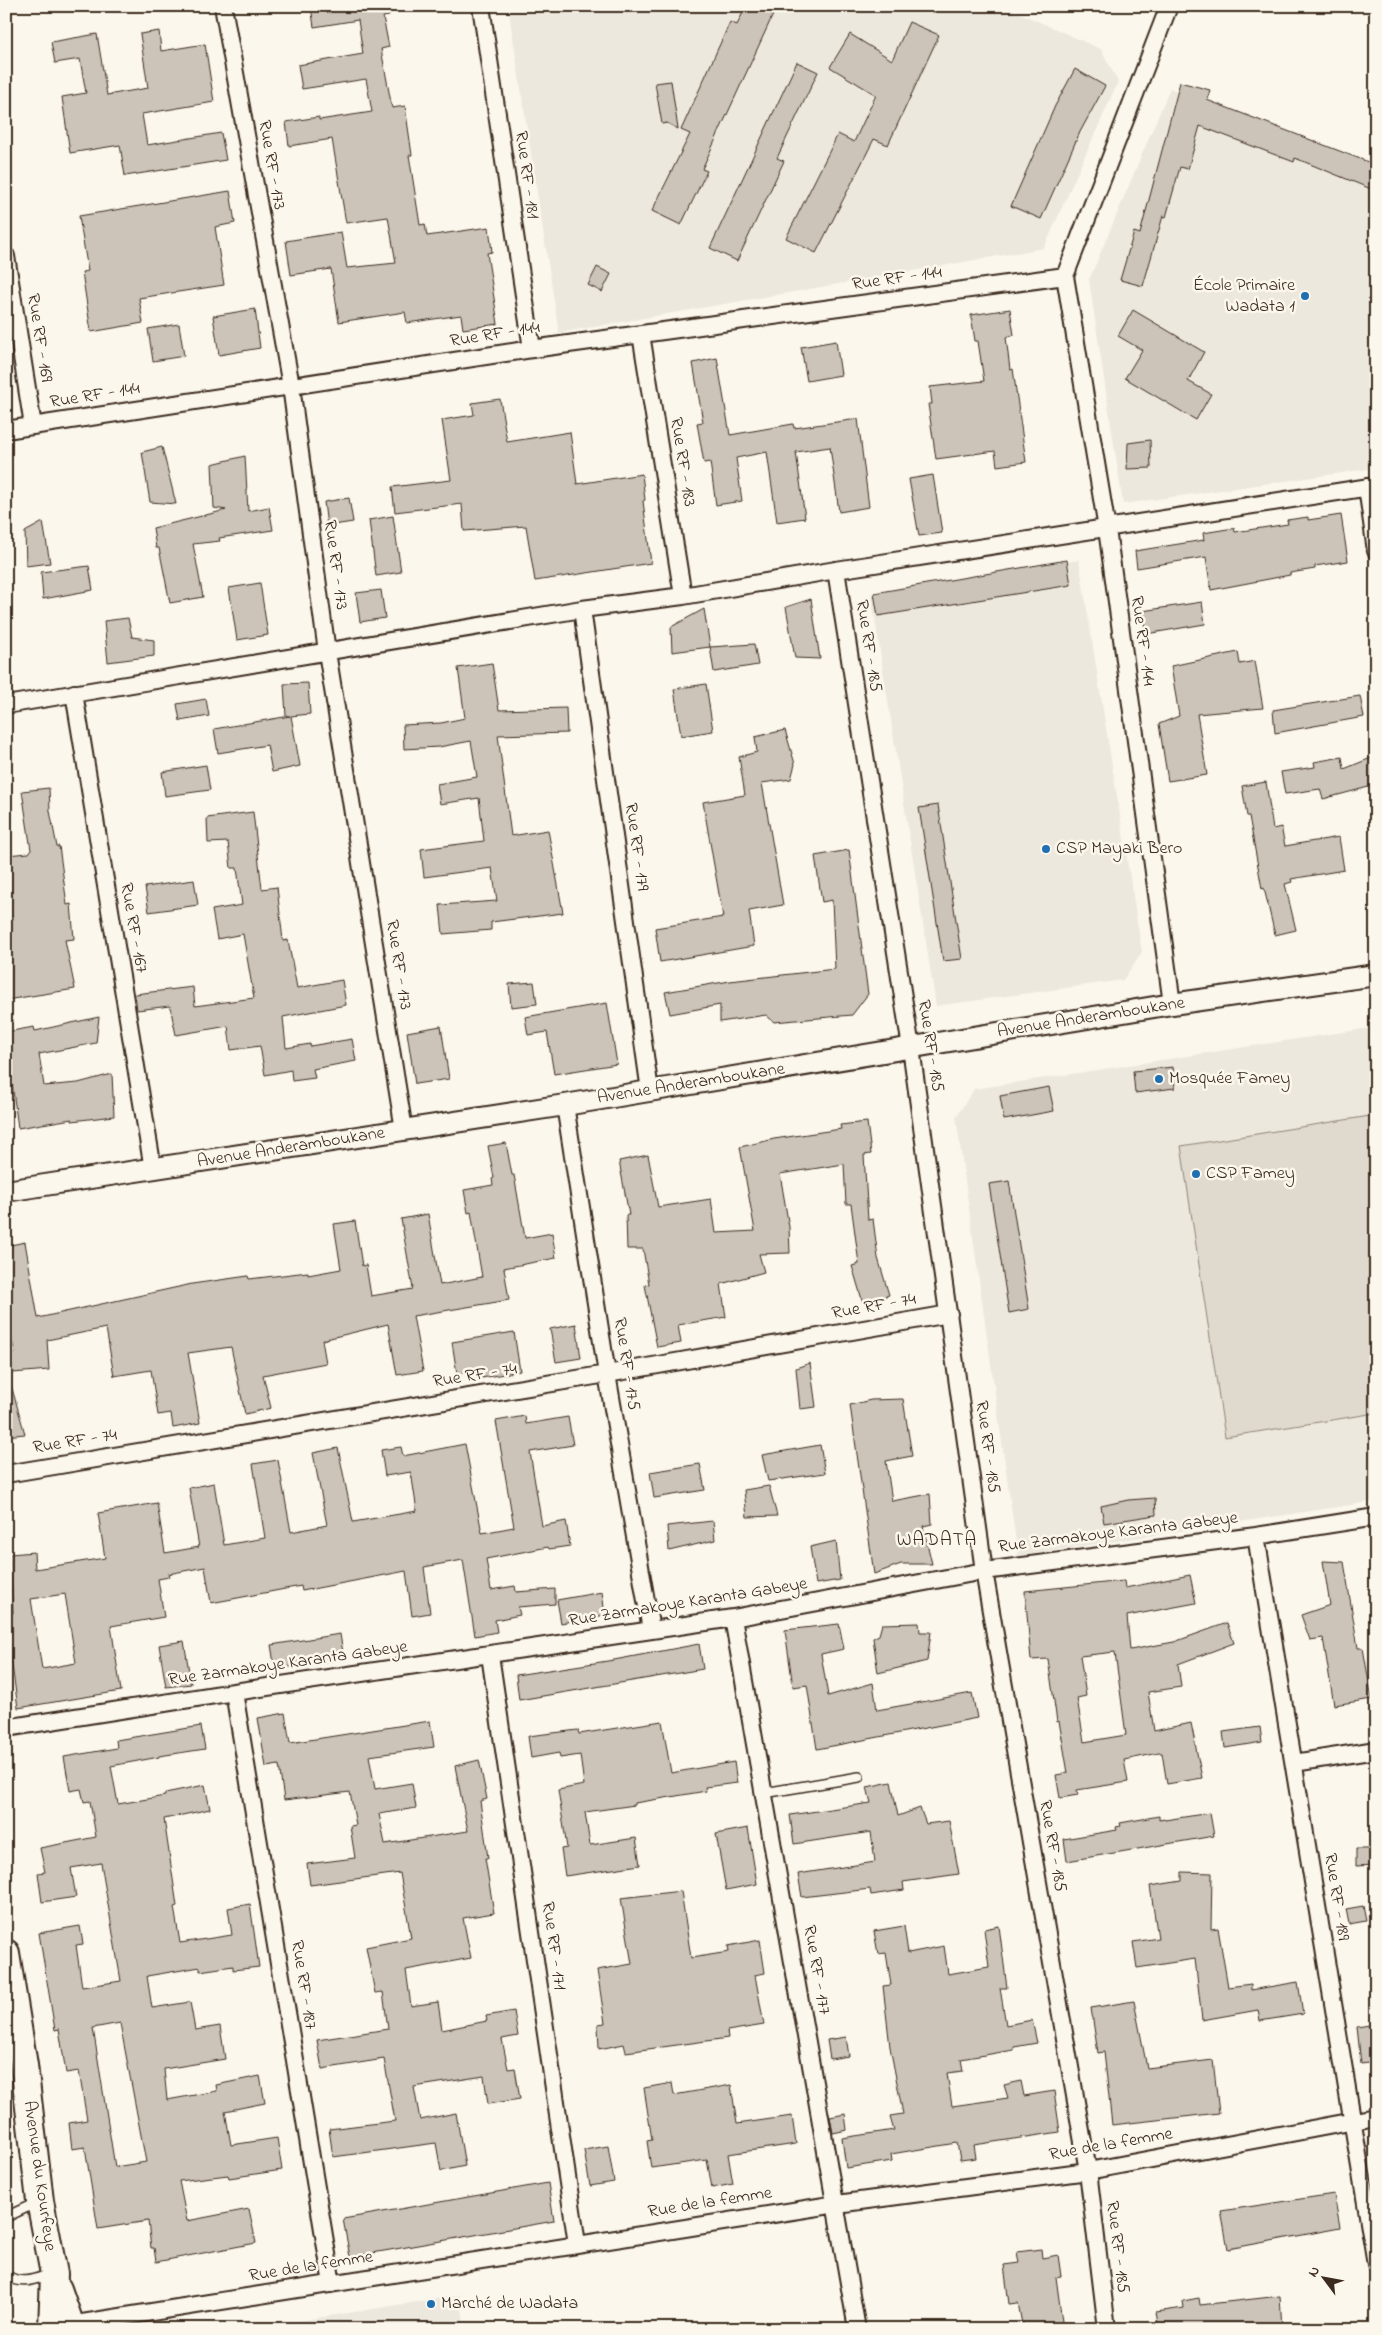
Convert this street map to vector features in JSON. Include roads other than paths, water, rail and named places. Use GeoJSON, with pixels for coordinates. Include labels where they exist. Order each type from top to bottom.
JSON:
{"type":"FeatureCollection","features":[{"type":"Feature","properties":{"kind":"main road","name":"Avenue du Kourfeye"},"geometry":{"type":"LineString","coordinates":[[6,1953],[15,2066],[54,2277],[60,2328]]}},
{"type":"Feature","properties":{"kind":"street","name":"Rue RF - 173"},"geometry":{"type":"LineString","coordinates":[[223,6],[290,386],[327,652],[404,1130]]}},
{"type":"Feature","properties":{"kind":"street","name":"Rue RF - 181"},"geometry":{"type":"LineString","coordinates":[[481,6],[532,349]]}},
{"type":"Feature","properties":{"kind":"street"},"geometry":{"type":"LineString","coordinates":[[1065,276],[1170,6]]}},
{"type":"Feature","properties":{"kind":"street","name":"Rue RF - 169"},"geometry":{"type":"LineString","coordinates":[[6,256],[33,426]]}},
{"type":"Feature","properties":{"kind":"street","name":"Rue RF - 144"},"geometry":{"type":"LineString","coordinates":[[6,430],[532,349],[1065,276],[1107,528],[1172,1004]]}},
{"type":"Feature","properties":{"kind":"street","name":"Rue RF - 183"},"geometry":{"type":"LineString","coordinates":[[641,334],[683,596]]}},
{"type":"Feature","properties":{"kind":"street"},"geometry":{"type":"LineString","coordinates":[[6,705],[582,609],[683,596],[836,570],[1371,487],[1376,551]]}},
{"type":"Feature","properties":{"kind":"street","name":"Rue RF - 185"},"geometry":{"type":"LineString","coordinates":[[836,570],[911,1048],[984,1571],[1088,2171],[1108,2329]]}},
{"type":"Feature","properties":{"kind":"street","name":"Rue RF - 179"},"geometry":{"type":"LineString","coordinates":[[582,609],[650,1091]]}},
{"type":"Feature","properties":{"kind":"street","name":"Rue RF - 167"},"geometry":{"type":"LineString","coordinates":[[74,694],[154,1169]]}},
{"type":"Feature","properties":{"kind":"street","name":"Avenue Anderamboukane"},"geometry":{"type":"LineString","coordinates":[[6,1191],[565,1105],[1172,1004],[1376,975]]}},
{"type":"Feature","properties":{"kind":"street","name":"Rue RF - 175"},"geometry":{"type":"LineString","coordinates":[[565,1105],[607,1374],[651,1630]]}},
{"type":"Feature","properties":{"kind":"street","name":"Rue RF - 74"},"geometry":{"type":"LineString","coordinates":[[6,1474],[607,1374],[949,1314]]}},
{"type":"Feature","properties":{"kind":"street","name":"Rue Zarmakoye Karanta Gabeye"},"geometry":{"type":"LineString","coordinates":[[6,1728],[733,1618],[984,1571],[1256,1536],[1376,1517]]}},
{"type":"Feature","properties":{"kind":"street","name":"Rue RF - 189"},"geometry":{"type":"LineString","coordinates":[[1256,1536],[1376,2264]]}},
{"type":"Feature","properties":{"kind":"street","name":"Rue RF - 177"},"geometry":{"type":"LineString","coordinates":[[733,1618],[837,2204],[857,2329]]}},
{"type":"Feature","properties":{"kind":"street","name":"Rue RF - 171"},"geometry":{"type":"LineString","coordinates":[[490,1655],[577,2244]]}},
{"type":"Feature","properties":{"kind":"street","name":"Rue RF - 187"},"geometry":{"type":"LineString","coordinates":[[234,1692],[332,2284]]}},
{"type":"Feature","properties":{"kind":"street"},"geometry":{"type":"LineString","coordinates":[[1294,1763],[1376,1750]]}},
{"type":"Feature","properties":{"kind":"street","name":"Rue de la femme"},"geometry":{"type":"LineString","coordinates":[[60,2328],[837,2204],[1088,2171],[1376,2118]]}},
{"type":"Feature","properties":{"kind":"lane"},"geometry":{"type":"LineString","coordinates":[[764,1793],[859,1777]]}},
{"type":"Feature","properties":{"kind":"lane"},"geometry":{"type":"LineString","coordinates":[[6,2217],[40,2201]]}},
{"type":"Feature","properties":{"kind":"lane"},"geometry":{"type":"LineString","coordinates":[[6,2275],[13,2280],[24,2282],[54,2277]]}},
{"type":"Feature","properties":{"kind":"place","name":"École Primaire Wadata 1"},"geometry":{"type":"Point","coordinates":[1305,296]}},
{"type":"Feature","properties":{"kind":"place","name":"CSP Mayaki Bero"},"geometry":{"type":"Point","coordinates":[1046,849]}},
{"type":"Feature","properties":{"kind":"place","name":"Mosquée Famey"},"geometry":{"type":"Point","coordinates":[1159,1079]}},
{"type":"Feature","properties":{"kind":"place","name":"CSP Famey"},"geometry":{"type":"Point","coordinates":[1196,1174]}},
{"type":"Feature","properties":{"kind":"place","name":"Marché de Wadata"},"geometry":{"type":"Point","coordinates":[431,2304]}},
{"type":"Feature","properties":{"kind":"district","name":"WADATA"},"geometry":{"type":"Point","coordinates":[937,1540]}}]}
